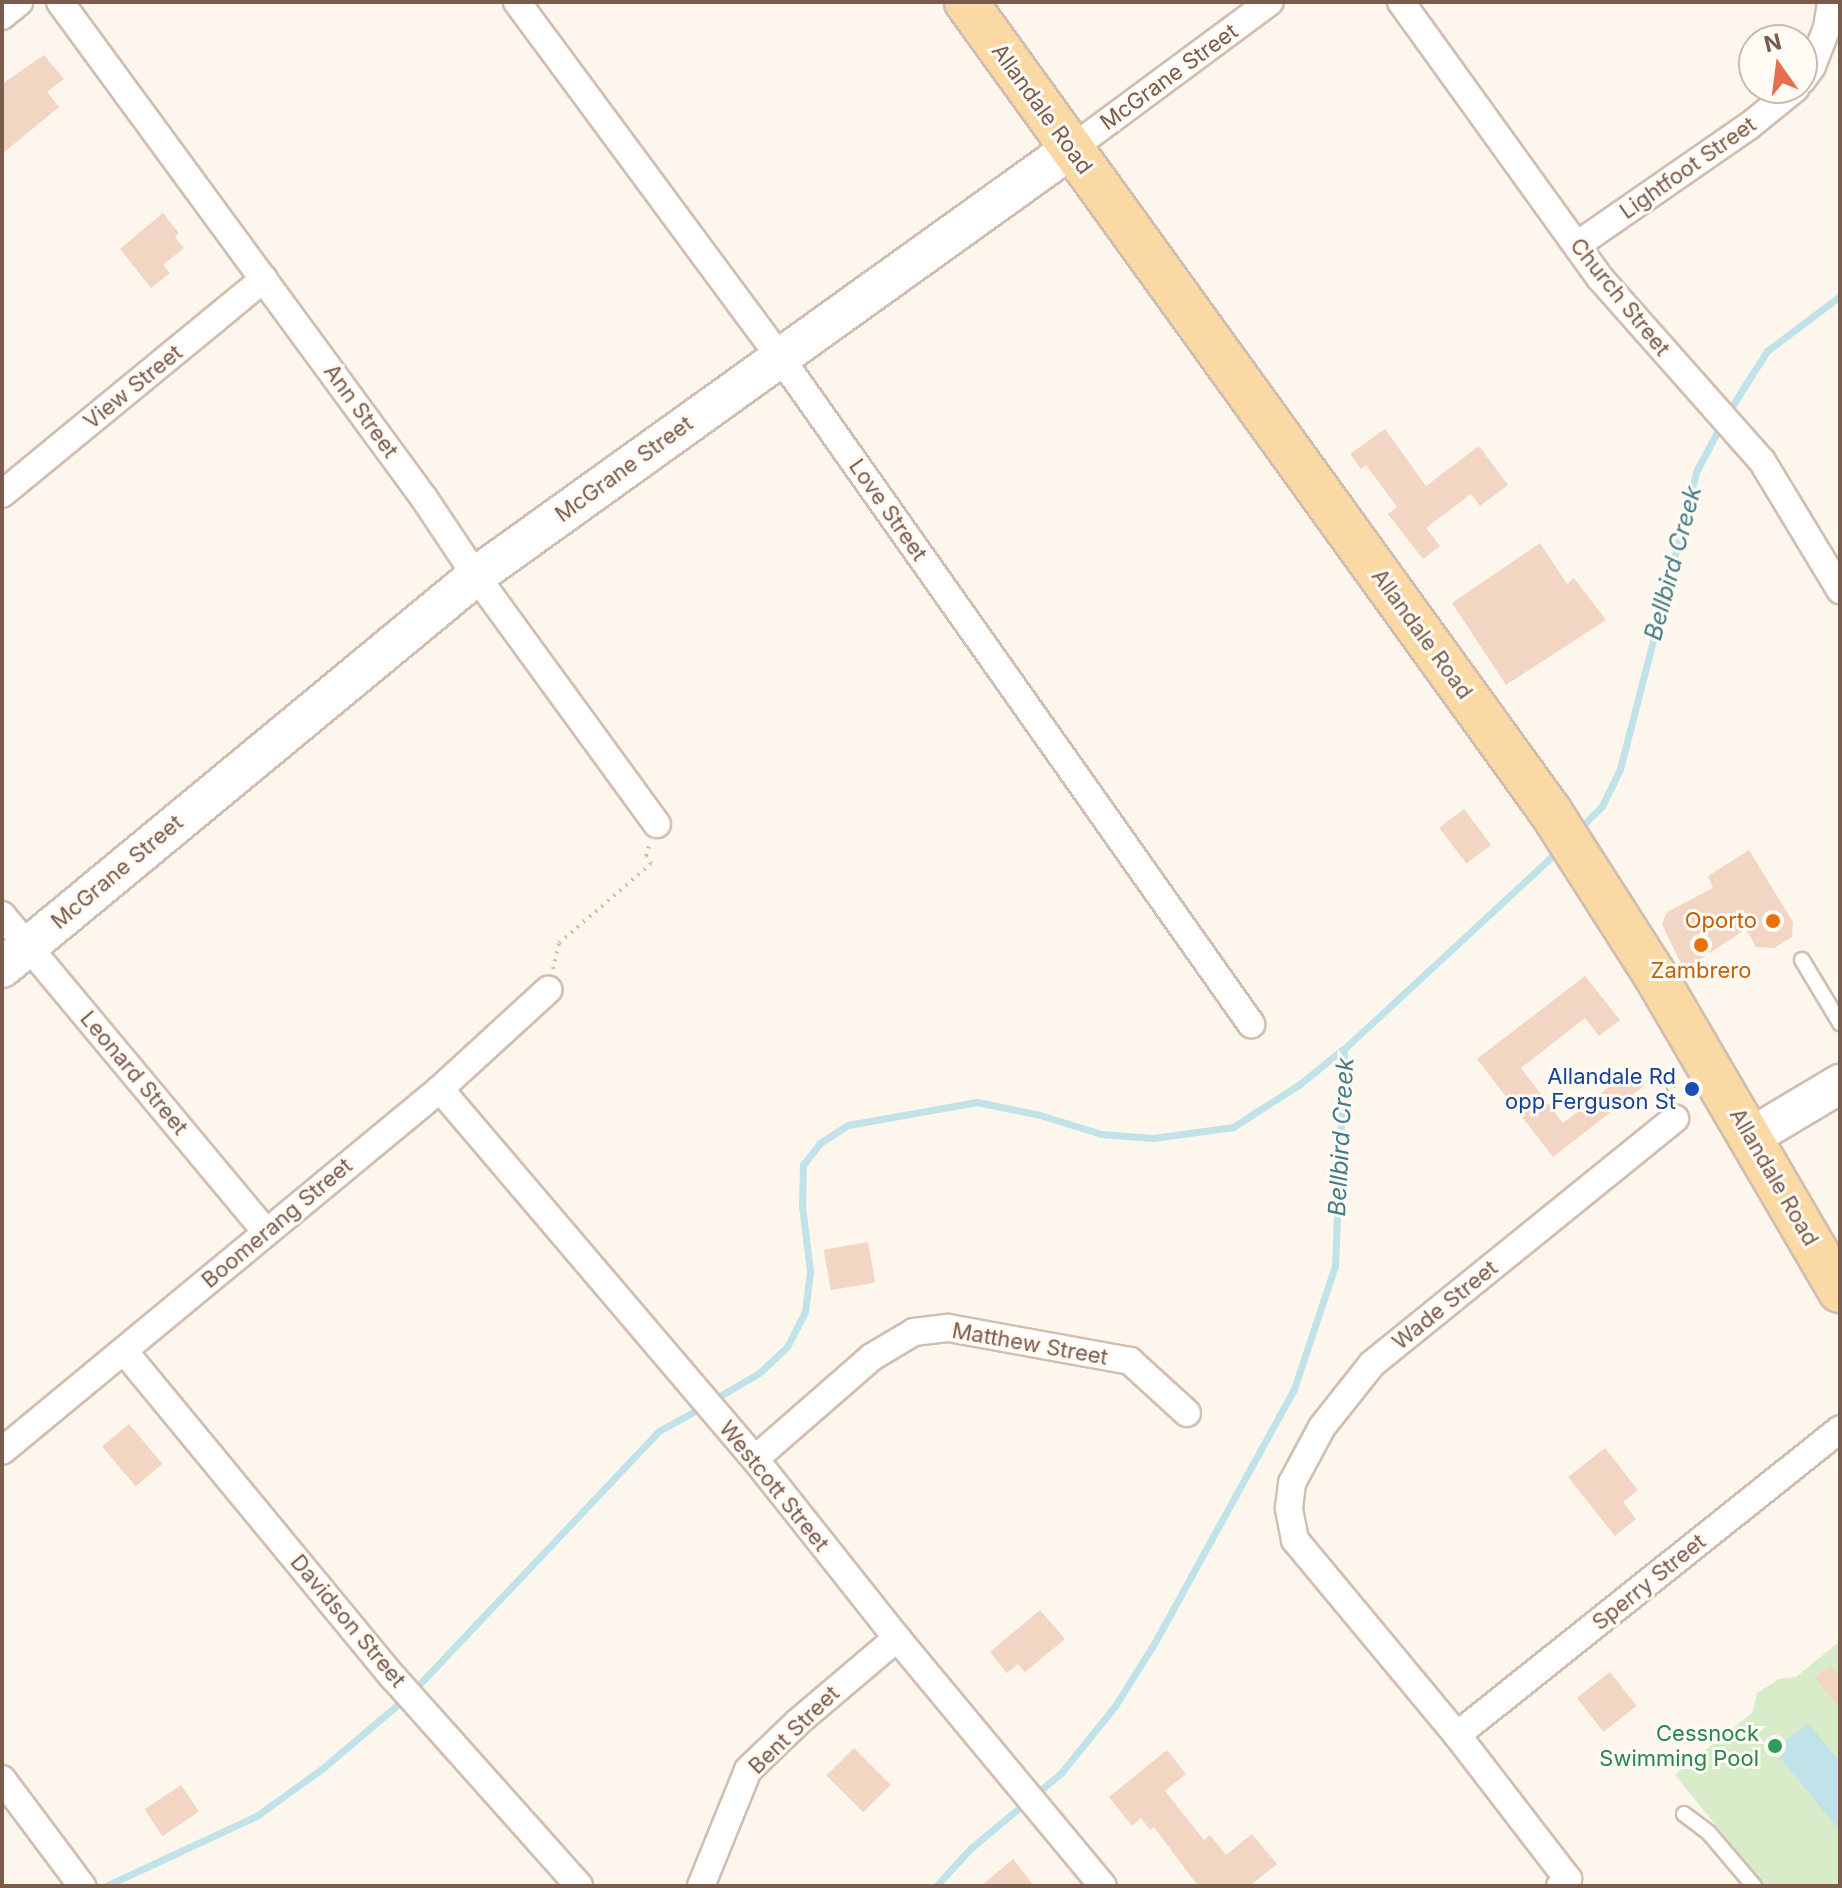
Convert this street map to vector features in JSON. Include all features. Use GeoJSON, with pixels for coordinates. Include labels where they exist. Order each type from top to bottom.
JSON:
{"type":"FeatureCollection","features":[{"type":"Feature","properties":{"kind":"main road","name":"Allandale Road"},"geometry":{"type":"LineString","coordinates":[[966,2],[1594,875],[1840,1291]]}},
{"type":"Feature","properties":{"kind":"street"},"geometry":{"type":"LineString","coordinates":[[2,16],[19,2]]}},
{"type":"Feature","properties":{"kind":"street","name":"Ann Street"},"geometry":{"type":"LineString","coordinates":[[60,2],[424,498],[476,576],[657,824]]}},
{"type":"Feature","properties":{"kind":"street","name":"Love Street"},"geometry":{"type":"LineString","coordinates":[[517,2],[780,357],[1251,1024]]}},
{"type":"Feature","properties":{"kind":"street","name":"McGrane Street"},"geometry":{"type":"LineString","coordinates":[[15,957],[476,576],[1071,149],[1270,2]]}},
{"type":"Feature","properties":{"kind":"street","name":"Church Street"},"geometry":{"type":"LineString","coordinates":[[1401,2],[1633,319],[1744,439],[1780,489],[1840,590]]}},
{"type":"Feature","properties":{"kind":"street"},"geometry":{"type":"LineString","coordinates":[[1818,51],[1827,28],[1831,2]]}},
{"type":"Feature","properties":{"kind":"street","name":"Lightfoot Street"},"geometry":{"type":"LineString","coordinates":[[1577,245],[1776,104]]}},
{"type":"Feature","properties":{"kind":"street","name":"View Street"},"geometry":{"type":"LineString","coordinates":[[2,494],[264,279]]}},
{"type":"Feature","properties":{"kind":"street","name":"Leonard Street"},"geometry":{"type":"LineString","coordinates":[[2,915],[15,957],[265,1231]]}},
{"type":"Feature","properties":{"kind":"street","name":"Boomerang Street"},"geometry":{"type":"LineString","coordinates":[[2,1451],[440,1089],[548,990]]}},
{"type":"Feature","properties":{"kind":"street"},"geometry":{"type":"LineString","coordinates":[[1751,1137],[1840,1084]]}},
{"type":"Feature","properties":{"kind":"street","name":"Westcott Street"},"geometry":{"type":"LineString","coordinates":[[440,1089],[755,1459],[897,1638],[1103,1886]]}},
{"type":"Feature","properties":{"kind":"street","name":"Wade Street"},"geometry":{"type":"LineString","coordinates":[[1457,1735],[1295,1540],[1289,1508],[1292,1483],[1322,1427],[1372,1364],[1675,1119]]}},
{"type":"Feature","properties":{"kind":"street","name":"Matthew Street"},"geometry":{"type":"LineString","coordinates":[[755,1459],[872,1357],[914,1332],[949,1328],[1130,1361],[1187,1413]]}},
{"type":"Feature","properties":{"kind":"street","name":"Davidson Street"},"geometry":{"type":"LineString","coordinates":[[124,1351],[394,1678],[579,1886]]}},
{"type":"Feature","properties":{"kind":"street","name":"Sperry Street"},"geometry":{"type":"LineString","coordinates":[[1457,1735],[1840,1429]]}},
{"type":"Feature","properties":{"kind":"street","name":"Bent Street"},"geometry":{"type":"LineString","coordinates":[[701,1886],[748,1770],[798,1722],[897,1638]]}},
{"type":"Feature","properties":{"kind":"street"},"geometry":{"type":"LineString","coordinates":[[1457,1735],[1564,1882]]}},
{"type":"Feature","properties":{"kind":"street"},"geometry":{"type":"LineString","coordinates":[[2,1779],[81,1884]]}},
{"type":"Feature","properties":{"kind":"lane"},"geometry":{"type":"LineString","coordinates":[[1802,960],[1840,1023]]}},
{"type":"Feature","properties":{"kind":"lane"},"geometry":{"type":"LineString","coordinates":[[1684,1814],[1709,1833],[1749,1882]]}},
{"type":"Feature","properties":{"kind":"path"},"geometry":{"type":"LineString","coordinates":[[548,990],[559,943],[651,864],[646,856],[657,824]]}},
{"type":"Feature","properties":{"kind":"green space","name":"Cessnock Swimming Pool"},"geometry":{"type":"Polygon","coordinates":[[[1840,1641],[1840,1886],[1765,1886],[1675,1775],[1752,1713],[1757,1693],[1779,1679],[1796,1677],[1840,1641]]]}},
{"type":"Feature","properties":{"kind":"water"},"geometry":{"type":"Polygon","coordinates":[[[1808,1723],[1840,1762],[1840,1831],[1774,1750],[1808,1723]]]}},
{"type":"Feature","properties":{"kind":"building"},"geometry":{"type":"Polygon","coordinates":[[[44,55],[64,79],[47,92],[59,107],[2,154],[2,84],[44,55]]]}},
{"type":"Feature","properties":{"kind":"building"},"geometry":{"type":"Polygon","coordinates":[[[163,213],[179,233],[175,237],[184,248],[163,265],[170,273],[151,288],[120,249],[163,213]]]}},
{"type":"Feature","properties":{"kind":"building"},"geometry":{"type":"Polygon","coordinates":[[[1385,429],[1426,486],[1479,446],[1508,485],[1480,506],[1471,494],[1426,528],[1440,546],[1423,559],[1388,514],[1397,507],[1366,465],[1361,469],[1350,454],[1385,429]]]}},
{"type":"Feature","properties":{"kind":"building"},"geometry":{"type":"Polygon","coordinates":[[[1540,543],[1567,584],[1574,578],[1606,620],[1506,685],[1452,603],[1540,543]]]}},
{"type":"Feature","properties":{"kind":"building"},"geometry":{"type":"Polygon","coordinates":[[[1464,809],[1491,845],[1466,864],[1439,828],[1464,809]]]}},
{"type":"Feature","properties":{"kind":"building"},"geometry":{"type":"Polygon","coordinates":[[[1749,850],[1793,922],[1792,937],[1774,948],[1756,947],[1746,929],[1684,970],[1662,924],[1667,912],[1713,888],[1708,876],[1749,850]]]}},
{"type":"Feature","properties":{"kind":"building"},"geometry":{"type":"Polygon","coordinates":[[[1585,976],[1620,1020],[1599,1036],[1585,1018],[1521,1068],[1563,1123],[1631,1070],[1644,1086],[1553,1157],[1477,1059],[1585,976]]]}},
{"type":"Feature","properties":{"kind":"building"},"geometry":{"type":"Polygon","coordinates":[[[868,1242],[875,1282],[831,1290],[824,1250],[868,1242]]]}},
{"type":"Feature","properties":{"kind":"building"},"geometry":{"type":"Polygon","coordinates":[[[129,1424],[162,1464],[136,1486],[102,1446],[129,1424]]]}},
{"type":"Feature","properties":{"kind":"building"},"geometry":{"type":"Polygon","coordinates":[[[1605,1448],[1638,1490],[1623,1502],[1636,1519],[1615,1536],[1568,1477],[1605,1448]]]}},
{"type":"Feature","properties":{"kind":"building"},"geometry":{"type":"Polygon","coordinates":[[[1040,1610],[1065,1639],[1025,1672],[1018,1664],[1007,1673],[990,1652],[1040,1610]]]}},
{"type":"Feature","properties":{"kind":"building"},"geometry":{"type":"Polygon","coordinates":[[[1830,1665],[1840,1678],[1840,1709],[1815,1677],[1830,1665]]]}},
{"type":"Feature","properties":{"kind":"building"},"geometry":{"type":"Polygon","coordinates":[[[1610,1672],[1636,1706],[1603,1732],[1577,1698],[1610,1672]]]}},
{"type":"Feature","properties":{"kind":"building"},"geometry":{"type":"Polygon","coordinates":[[[854,1748],[891,1785],[863,1812],[826,1776],[854,1748]]]}},
{"type":"Feature","properties":{"kind":"building"},"geometry":{"type":"Polygon","coordinates":[[[1167,1750],[1186,1774],[1165,1791],[1204,1840],[1210,1835],[1226,1855],[1252,1834],[1277,1864],[1250,1886],[1198,1886],[1154,1827],[1150,1830],[1141,1818],[1132,1826],[1109,1797],[1167,1750]]]}},
{"type":"Feature","properties":{"kind":"building"},"geometry":{"type":"Polygon","coordinates":[[[181,1785],[199,1812],[162,1836],[145,1810],[181,1785]]]}},
{"type":"Feature","properties":{"kind":"building"},"geometry":{"type":"Polygon","coordinates":[[[1013,1859],[1034,1886],[981,1886],[1013,1859]]]}},
{"type":"Feature","properties":{"kind":"waterway","name":"Bellbird Creek"},"geometry":{"type":"LineString","coordinates":[[1727,414],[1767,351],[1840,296]]}},
{"type":"Feature","properties":{"kind":"waterway","name":"Bellbird Creek"},"geometry":{"type":"LineString","coordinates":[[1578,830],[1602,806],[1620,769],[1696,472],[1721,425]]}},
{"type":"Feature","properties":{"kind":"waterway","name":"Bellbird Creek"},"geometry":{"type":"LineString","coordinates":[[936,1886],[971,1848],[1061,1773],[1115,1706],[1155,1642],[1294,1389],[1335,1266],[1344,1049],[1558,851]]}},
{"type":"Feature","properties":{"kind":"waterway"},"geometry":{"type":"LineString","coordinates":[[713,1400],[759,1373],[787,1347],[805,1312],[810,1271],[802,1206],[803,1165],[820,1143],[848,1125],[977,1102],[1040,1115],[1101,1134],[1153,1138],[1233,1127],[1300,1084],[1343,1049]]}},
{"type":"Feature","properties":{"kind":"waterway"},"geometry":{"type":"LineString","coordinates":[[413,1691],[659,1431],[702,1407]]}},
{"type":"Feature","properties":{"kind":"waterway"},"geometry":{"type":"LineString","coordinates":[[106,1886],[258,1815],[323,1768],[404,1699]]}},
{"type":"Feature","properties":{"kind":"place","name":"Oporto"},"geometry":{"type":"Point","coordinates":[1773,921]}},
{"type":"Feature","properties":{"kind":"place","name":"Zambrero"},"geometry":{"type":"Point","coordinates":[1701,945]}},
{"type":"Feature","properties":{"kind":"place","name":"Allandale Rd opp Ferguson St"},"geometry":{"type":"Point","coordinates":[1692,1089]}},
{"type":"Feature","properties":{"kind":"place","name":"Cessnock Swimming Pool"},"geometry":{"type":"Point","coordinates":[1775,1746]}}]}
